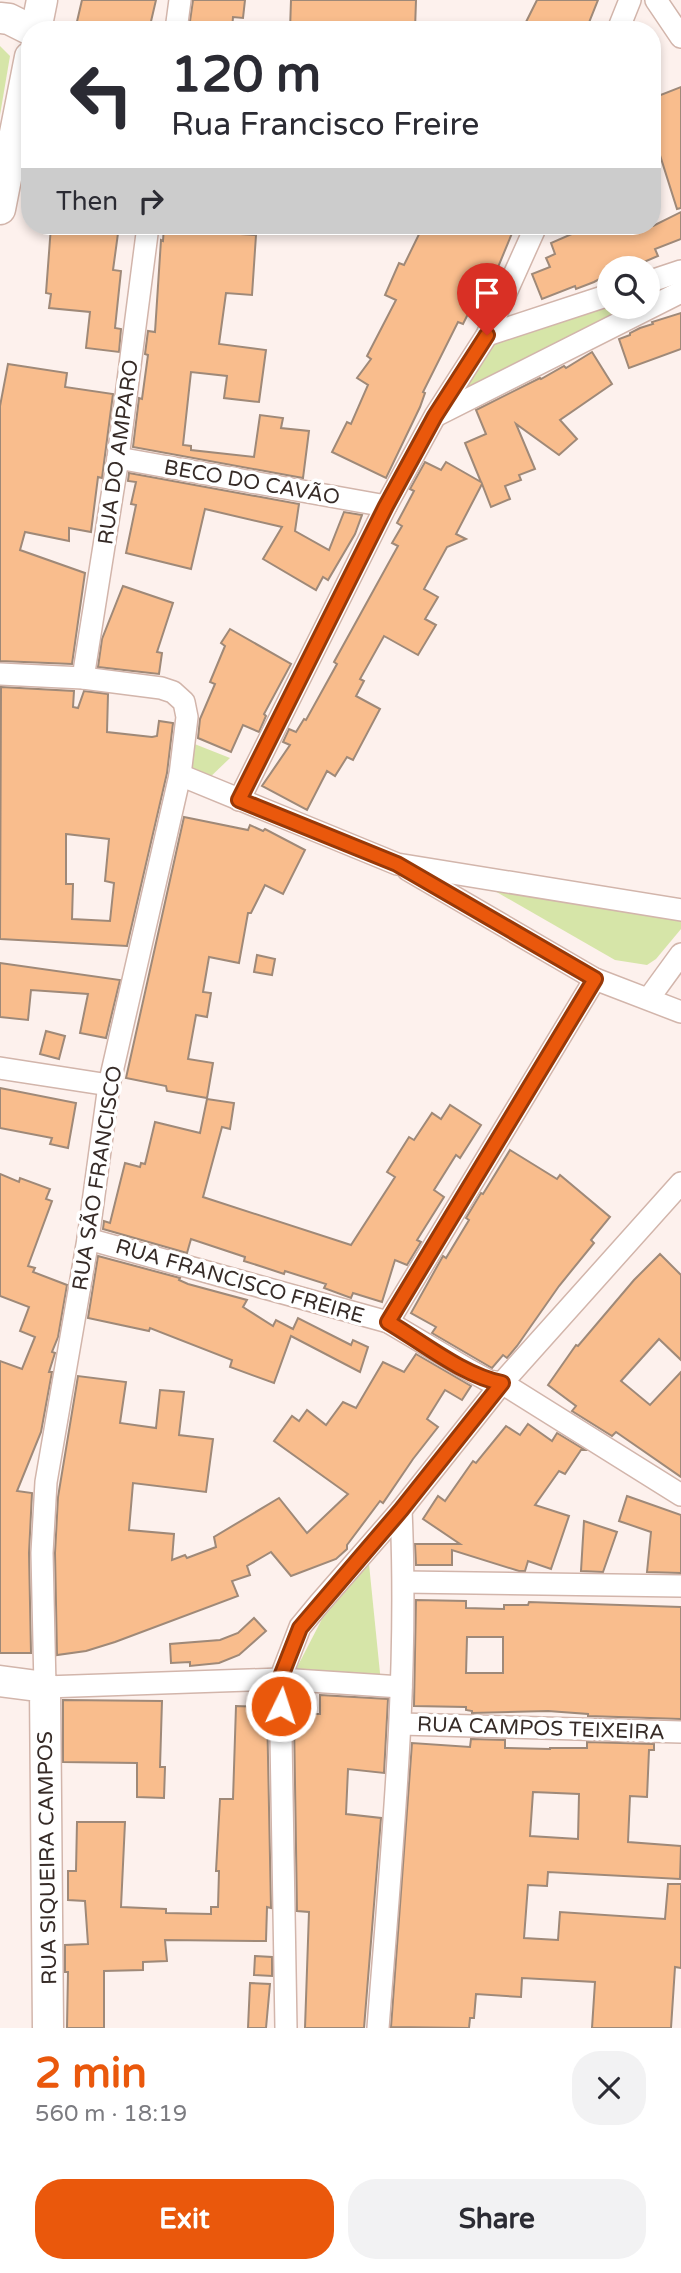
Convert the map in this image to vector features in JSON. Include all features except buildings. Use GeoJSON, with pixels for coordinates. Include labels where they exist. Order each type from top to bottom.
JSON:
{"type":"FeatureCollection","features":[{"type":"Feature","properties":{"kind":"main road"},"geometry":{"type":"LineString","coordinates":[[36,21],[42,0]]}},
{"type":"Feature","properties":{"kind":"main road"},"geometry":{"type":"LineString","coordinates":[[0,18],[21,24]]}},
{"type":"Feature","properties":{"kind":"main road"},"geometry":{"type":"LineString","coordinates":[[0,209],[21,103]]}},
{"type":"Feature","properties":{"kind":"main road"},"geometry":{"type":"LineString","coordinates":[[0,1681],[45,1687]]}},
{"type":"Feature","properties":{"kind":"main road","name":"RUA SIQUEIRA CAMPOS"},"geometry":{"type":"LineString","coordinates":[[45,1687],[48,2028]]}},
{"type":"Feature","properties":{"kind":"street"},"geometry":{"type":"LineString","coordinates":[[177,21],[180,0]]}},
{"type":"Feature","properties":{"kind":"street"},"geometry":{"type":"LineString","coordinates":[[622,21],[630,0]]}},
{"type":"Feature","properties":{"kind":"street"},"geometry":{"type":"LineString","coordinates":[[656,0],[681,37]]}},
{"type":"Feature","properties":{"kind":"street","name":"RUA DO AMPARO"},"geometry":{"type":"LineString","coordinates":[[83,678],[118,458],[147,235]]}},
{"type":"Feature","properties":{"kind":"street"},"geometry":{"type":"LineString","coordinates":[[239,800],[386,506],[435,416],[487,335],[532,235]]}},
{"type":"Feature","properties":{"kind":"street"},"geometry":{"type":"LineString","coordinates":[[660,278],[681,271]]}},
{"type":"Feature","properties":{"kind":"street"},"geometry":{"type":"LineString","coordinates":[[435,416],[681,292]]}},
{"type":"Feature","properties":{"kind":"street"},"geometry":{"type":"LineString","coordinates":[[487,335],[597,299]]}},
{"type":"Feature","properties":{"kind":"street","name":"BECO DO CAVÃO"},"geometry":{"type":"LineString","coordinates":[[118,458],[386,506]]}},
{"type":"Feature","properties":{"kind":"street"},"geometry":{"type":"LineString","coordinates":[[0,674],[83,678]]}},
{"type":"Feature","properties":{"kind":"street","name":"RUA SÃO FRANCISCO"},"geometry":{"type":"LineString","coordinates":[[45,1687],[42,1553],[46,1482],[88,1239],[109,1085],[180,775],[187,717],[184,702],[173,692],[161,688],[83,678]]}},
{"type":"Feature","properties":{"kind":"street"},"geometry":{"type":"LineString","coordinates":[[180,775],[397,864],[595,979],[681,1012]]}},
{"type":"Feature","properties":{"kind":"street"},"geometry":{"type":"LineString","coordinates":[[397,864],[681,911]]}},
{"type":"Feature","properties":{"kind":"street"},"geometry":{"type":"LineString","coordinates":[[649,998],[681,954]]}},
{"type":"Feature","properties":{"kind":"street"},"geometry":{"type":"LineString","coordinates":[[388,1322],[595,979]]}},
{"type":"Feature","properties":{"kind":"street"},"geometry":{"type":"LineString","coordinates":[[0,1068],[109,1085]]}},
{"type":"Feature","properties":{"kind":"street"},"geometry":{"type":"LineString","coordinates":[[286,2028],[280,1679],[300,1628],[401,1510],[502,1383],[677,1196]]}},
{"type":"Feature","properties":{"kind":"street","name":"RUA FRANCISCO FREIRE"},"geometry":{"type":"LineString","coordinates":[[88,1239],[388,1322],[489,1381],[502,1383],[681,1495]]}},
{"type":"Feature","properties":{"kind":"street"},"geometry":{"type":"LineString","coordinates":[[378,2028],[401,1724],[404,1582],[401,1510]]}},
{"type":"Feature","properties":{"kind":"street"},"geometry":{"type":"LineString","coordinates":[[404,1582],[681,1586]]}},
{"type":"Feature","properties":{"kind":"street"},"geometry":{"type":"LineString","coordinates":[[45,1687],[280,1679],[401,1687]]}},
{"type":"Feature","properties":{"kind":"street","name":"RUA CAMPOS TEIXEIRA"},"geometry":{"type":"LineString","coordinates":[[401,1724],[681,1732]]}},
{"type":"Feature","properties":{"kind":"green space"},"geometry":{"type":"Polygon","coordinates":[[[0,46],[10,56],[0,115],[0,46]]]}},
{"type":"Feature","properties":{"kind":"green space"},"geometry":{"type":"Polygon","coordinates":[[[597,305],[597,319],[617,319],[459,402],[494,340],[597,305]]]}},
{"type":"Feature","properties":{"kind":"green space"},"geometry":{"type":"Polygon","coordinates":[[[192,743],[230,758],[206,781],[186,763],[192,743]]]}},
{"type":"Feature","properties":{"kind":"green space"},"geometry":{"type":"Polygon","coordinates":[[[455,868],[681,911],[681,929],[656,959],[647,965],[615,960],[455,868]]]}},
{"type":"Feature","properties":{"kind":"green space"},"geometry":{"type":"Polygon","coordinates":[[[369,1564],[381,1683],[292,1677],[322,1619],[369,1564]]]}},
{"type":"Feature","properties":{"kind":"route"},"geometry":{"type":"LineString","coordinates":[[281,1706],[280,1679],[300,1628],[401,1510],[502,1383],[489,1381],[388,1322],[595,979],[397,864],[239,800],[386,506],[435,416],[487,335]]}}]}
